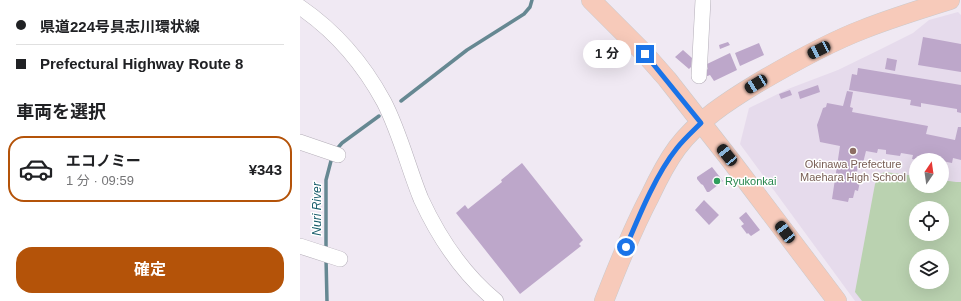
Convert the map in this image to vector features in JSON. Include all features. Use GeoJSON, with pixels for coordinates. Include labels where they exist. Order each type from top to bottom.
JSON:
{"type":"FeatureCollection","features":[{"type":"Feature","properties":{"kind":"main road"},"geometry":{"type":"LineString","coordinates":[[590,0],[645,54],[732,162],[836,301]]}},
{"type":"Feature","properties":{"kind":"main road"},"geometry":{"type":"LineString","coordinates":[[604,301],[636,223],[660,175],[677,148],[701,123],[732,98],[768,77],[862,29],[950,0]]}},
{"type":"Feature","properties":{"kind":"street"},"geometry":{"type":"LineString","coordinates":[[699,76],[703,0]]}},
{"type":"Feature","properties":{"kind":"street"},"geometry":{"type":"LineString","coordinates":[[300,7],[326,27],[358,61],[372,82],[394,123],[421,198],[433,222],[450,250],[465,270],[496,301]]}},
{"type":"Feature","properties":{"kind":"street"},"geometry":{"type":"LineString","coordinates":[[300,142],[338,155]]}},
{"type":"Feature","properties":{"kind":"street"},"geometry":{"type":"LineString","coordinates":[[300,246],[340,259]]}},
{"type":"Feature","properties":{"kind":"shaded area","name":"Okinawa Prefecture Maehara High School"},"geometry":{"type":"Polygon","coordinates":[[[958,12],[961,15],[961,301],[855,301],[740,144],[749,108],[788,89],[838,70],[913,33],[929,20],[958,12]]]}},
{"type":"Feature","properties":{"kind":"green space"},"geometry":{"type":"Polygon","coordinates":[[[885,172],[909,175],[909,193],[949,193],[949,181],[961,182],[961,301],[862,301],[855,292],[875,184],[880,174],[885,172]]]}},
{"type":"Feature","properties":{"kind":"building"},"geometry":{"type":"Polygon","coordinates":[[[923,37],[961,44],[961,72],[918,65],[923,37]]]}},
{"type":"Feature","properties":{"kind":"building"},"geometry":{"type":"Polygon","coordinates":[[[728,42],[730,45],[720,49],[719,45],[728,42]]]}},
{"type":"Feature","properties":{"kind":"building"},"geometry":{"type":"Polygon","coordinates":[[[759,43],[764,55],[740,66],[735,53],[759,43]]]}},
{"type":"Feature","properties":{"kind":"building"},"geometry":{"type":"Polygon","coordinates":[[[683,50],[692,58],[691,67],[689,69],[675,57],[683,50]]]}},
{"type":"Feature","properties":{"kind":"building"},"geometry":{"type":"Polygon","coordinates":[[[730,53],[737,70],[714,81],[710,75],[705,77],[705,71],[708,69],[707,64],[730,53]]]}},
{"type":"Feature","properties":{"kind":"building"},"geometry":{"type":"Polygon","coordinates":[[[887,58],[897,60],[895,71],[885,69],[887,58]]]}},
{"type":"Feature","properties":{"kind":"building"},"geometry":{"type":"Polygon","coordinates":[[[858,68],[961,85],[961,113],[957,112],[957,109],[921,103],[921,107],[910,105],[911,100],[849,90],[852,74],[857,75],[858,68]]]}},
{"type":"Feature","properties":{"kind":"building"},"geometry":{"type":"Polygon","coordinates":[[[818,85],[820,92],[800,99],[798,92],[818,85]]]}},
{"type":"Feature","properties":{"kind":"building"},"geometry":{"type":"Polygon","coordinates":[[[790,90],[792,95],[781,99],[779,94],[790,90]]]}},
{"type":"Feature","properties":{"kind":"building"},"geometry":{"type":"Polygon","coordinates":[[[847,91],[853,92],[850,107],[853,108],[852,112],[928,126],[926,134],[955,140],[958,127],[961,127],[961,160],[953,158],[952,163],[949,162],[949,153],[909,153],[909,154],[901,153],[900,156],[886,154],[886,150],[878,149],[877,153],[866,151],[863,163],[859,163],[856,176],[861,177],[858,191],[855,190],[853,198],[849,198],[848,202],[832,199],[840,146],[820,142],[817,125],[823,108],[826,107],[827,103],[843,106],[847,91]]]}},
{"type":"Feature","properties":{"kind":"building"},"geometry":{"type":"Polygon","coordinates":[[[522,163],[583,240],[579,244],[581,246],[520,294],[456,213],[465,205],[468,209],[502,182],[501,180],[522,163]]]}},
{"type":"Feature","properties":{"kind":"building"},"geometry":{"type":"Polygon","coordinates":[[[712,167],[723,181],[707,192],[697,177],[712,167]]]}},
{"type":"Feature","properties":{"kind":"building"},"geometry":{"type":"Polygon","coordinates":[[[704,200],[719,215],[709,225],[695,210],[704,200]]]}},
{"type":"Feature","properties":{"kind":"building"},"geometry":{"type":"Polygon","coordinates":[[[746,212],[760,230],[751,236],[748,233],[747,234],[741,226],[744,224],[739,218],[746,212]]]}},
{"type":"Feature","properties":{"kind":"waterway","name":"Nuri River"},"geometry":{"type":"LineString","coordinates":[[401,101],[467,50],[524,14],[530,7],[532,0]]}},
{"type":"Feature","properties":{"kind":"waterway","name":"Nuri River"},"geometry":{"type":"LineString","coordinates":[[336,150],[342,143],[379,116]]}},
{"type":"Feature","properties":{"kind":"waterway","name":"Nuri River"},"geometry":{"type":"LineString","coordinates":[[326,250],[326,180],[332,157]]}},
{"type":"Feature","properties":{"kind":"waterway","name":"Nuri River"},"geometry":{"type":"LineString","coordinates":[[326,258],[327,301]]}},
{"type":"Feature","properties":{"kind":"place","name":"Okinawa Prefecture Maehara High School"},"geometry":{"type":"Point","coordinates":[853,151]}},
{"type":"Feature","properties":{"kind":"place","name":"Ryukonkai"},"geometry":{"type":"Point","coordinates":[717,181]}},
{"type":"Feature","properties":{"kind":"route"},"geometry":{"type":"LineString","coordinates":[[626,247],[642,210],[668,161],[677,148],[701,123],[645,54]]}}]}
